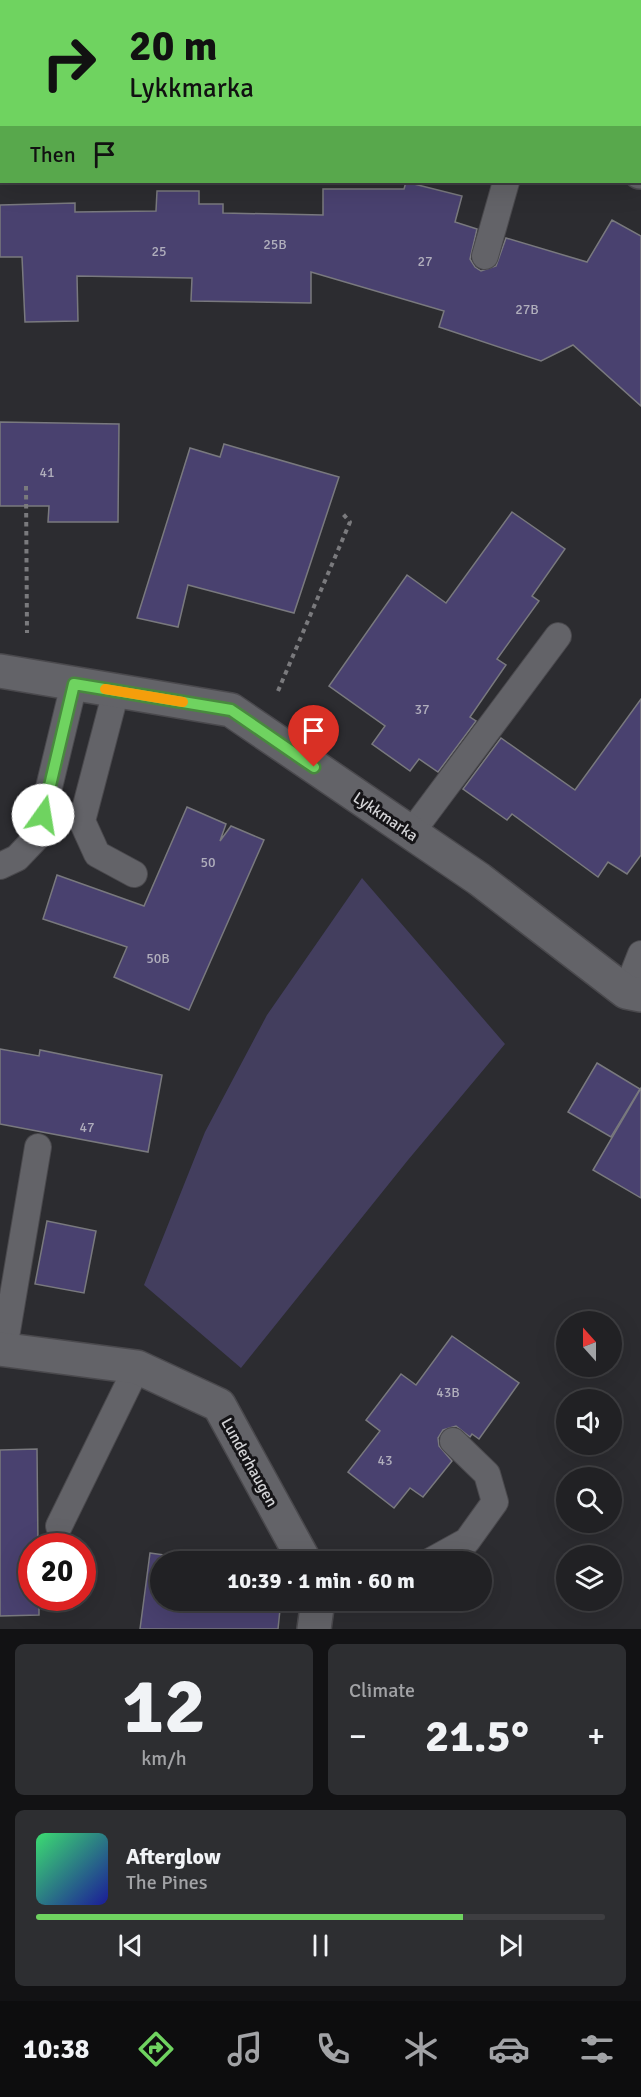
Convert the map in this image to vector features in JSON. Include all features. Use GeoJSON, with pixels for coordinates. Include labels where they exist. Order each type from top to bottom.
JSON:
{"type":"FeatureCollection","features":[{"type":"Feature","properties":{"kind":"street","name":"Lykkmarka"},"geometry":{"type":"LineString","coordinates":[[13,673],[231,710],[479,879],[634,994]]}},
{"type":"Feature","properties":{"kind":"street","name":"Lunderhaugen"},"geometry":{"type":"LineString","coordinates":[[2,1349],[137,1367],[219,1405],[299,1551]]}},
{"type":"Feature","properties":{"kind":"street"},"geometry":{"type":"LineString","coordinates":[[314,1629],[316,1611]]}},
{"type":"Feature","properties":{"kind":"lane"},"geometry":{"type":"LineString","coordinates":[[485,256],[506,183]]}},
{"type":"Feature","properties":{"kind":"lane"},"geometry":{"type":"LineString","coordinates":[[411,833],[558,636]]}},
{"type":"Feature","properties":{"kind":"lane"},"geometry":{"type":"LineString","coordinates":[[0,866],[17,858],[38,837],[74,684]]}},
{"type":"Feature","properties":{"kind":"lane"},"geometry":{"type":"LineString","coordinates":[[116,691],[82,821],[98,854],[134,874]]}},
{"type":"Feature","properties":{"kind":"lane"},"geometry":{"type":"LineString","coordinates":[[634,994],[641,954]]}},
{"type":"Feature","properties":{"kind":"lane"},"geometry":{"type":"LineString","coordinates":[[2,1349],[38,1147]]}},
{"type":"Feature","properties":{"kind":"lane"},"geometry":{"type":"LineString","coordinates":[[58,1526],[137,1367]]}},
{"type":"Feature","properties":{"kind":"lane"},"geometry":{"type":"LineString","coordinates":[[449,1551],[467,1541],[495,1502],[487,1474],[453,1442]]}},
{"type":"Feature","properties":{"kind":"path"},"geometry":{"type":"LineString","coordinates":[[13,673],[26,486]]}},
{"type":"Feature","properties":{"kind":"path"},"geometry":{"type":"LineString","coordinates":[[262,731],[350,522],[343,514]]}},
{"type":"Feature","properties":{"kind":"shaded area"},"geometry":{"type":"Polygon","coordinates":[[[362,878],[505,1044],[408,1160],[241,1368],[144,1285],[205,1132],[267,1015],[362,878]]]}},
{"type":"Feature","properties":{"kind":"building"},"geometry":{"type":"Polygon","coordinates":[[[406,183],[410,183],[462,196],[455,222],[477,229],[470,259],[481,271],[496,266],[506,238],[587,262],[612,220],[641,236],[641,406],[573,345],[541,361],[439,327],[444,311],[311,272],[311,303],[191,301],[192,278],[77,276],[78,321],[25,322],[22,257],[0,257],[0,205],[75,203],[75,212],[156,211],[157,191],[199,191],[199,204],[223,204],[223,213],[323,215],[323,189],[404,189],[406,183]]]}},
{"type":"Feature","properties":{"kind":"building"},"geometry":{"type":"Polygon","coordinates":[[[0,422],[119,424],[118,522],[48,522],[49,506],[0,506],[0,422]]]}},
{"type":"Feature","properties":{"kind":"building"},"geometry":{"type":"Polygon","coordinates":[[[224,444],[339,477],[294,613],[188,585],[178,627],[137,618],[190,448],[220,457],[224,444]]]}},
{"type":"Feature","properties":{"kind":"building"},"geometry":{"type":"Polygon","coordinates":[[[512,512],[565,549],[532,596],[539,601],[497,659],[506,665],[470,717],[476,721],[438,772],[419,759],[410,771],[372,744],[385,726],[329,686],[407,575],[446,603],[512,512]]]}},
{"type":"Feature","properties":{"kind":"building"},"geometry":{"type":"Polygon","coordinates":[[[641,699],[641,855],[627,874],[608,862],[598,877],[512,814],[507,820],[463,789],[501,738],[575,790],[641,699]]]}},
{"type":"Feature","properties":{"kind":"building"},"geometry":{"type":"Polygon","coordinates":[[[187,807],[226,824],[220,841],[231,826],[264,840],[189,1010],[114,977],[127,947],[43,919],[57,875],[144,906],[187,807]]]}},
{"type":"Feature","properties":{"kind":"building"},"geometry":{"type":"Polygon","coordinates":[[[0,1049],[39,1056],[40,1050],[162,1075],[148,1152],[0,1124],[0,1049]]]}},
{"type":"Feature","properties":{"kind":"building"},"geometry":{"type":"Polygon","coordinates":[[[597,1063],[640,1089],[611,1137],[568,1112],[597,1063]]]}},
{"type":"Feature","properties":{"kind":"building"},"geometry":{"type":"Polygon","coordinates":[[[641,1088],[641,1198],[593,1170],[641,1088]]]}},
{"type":"Feature","properties":{"kind":"building"},"geometry":{"type":"Polygon","coordinates":[[[47,1221],[96,1231],[84,1293],[35,1284],[47,1221]]]}},
{"type":"Feature","properties":{"kind":"building"},"geometry":{"type":"Polygon","coordinates":[[[452,1336],[519,1383],[479,1439],[472,1434],[470,1437],[456,1426],[443,1430],[438,1438],[439,1446],[452,1461],[423,1497],[410,1488],[394,1508],[348,1472],[380,1431],[366,1420],[401,1374],[416,1385],[452,1336]]]}},
{"type":"Feature","properties":{"kind":"building"},"geometry":{"type":"Polygon","coordinates":[[[37,1449],[38,1533],[18,1533],[18,1611],[39,1611],[39,1615],[0,1616],[0,1450],[37,1449]]]}},
{"type":"Feature","properties":{"kind":"building"},"geometry":{"type":"Polygon","coordinates":[[[150,1553],[150,1611],[280,1611],[278,1629],[140,1629],[150,1553]]]}},
{"type":"Feature","properties":{"kind":"slow traffic"},"geometry":{"type":"LineString","coordinates":[[105,689],[183,702]]}},
{"type":"Feature","properties":{"kind":"route"},"geometry":{"type":"LineString","coordinates":[[43,815],[74,684],[231,710],[314,767]]}}]}
